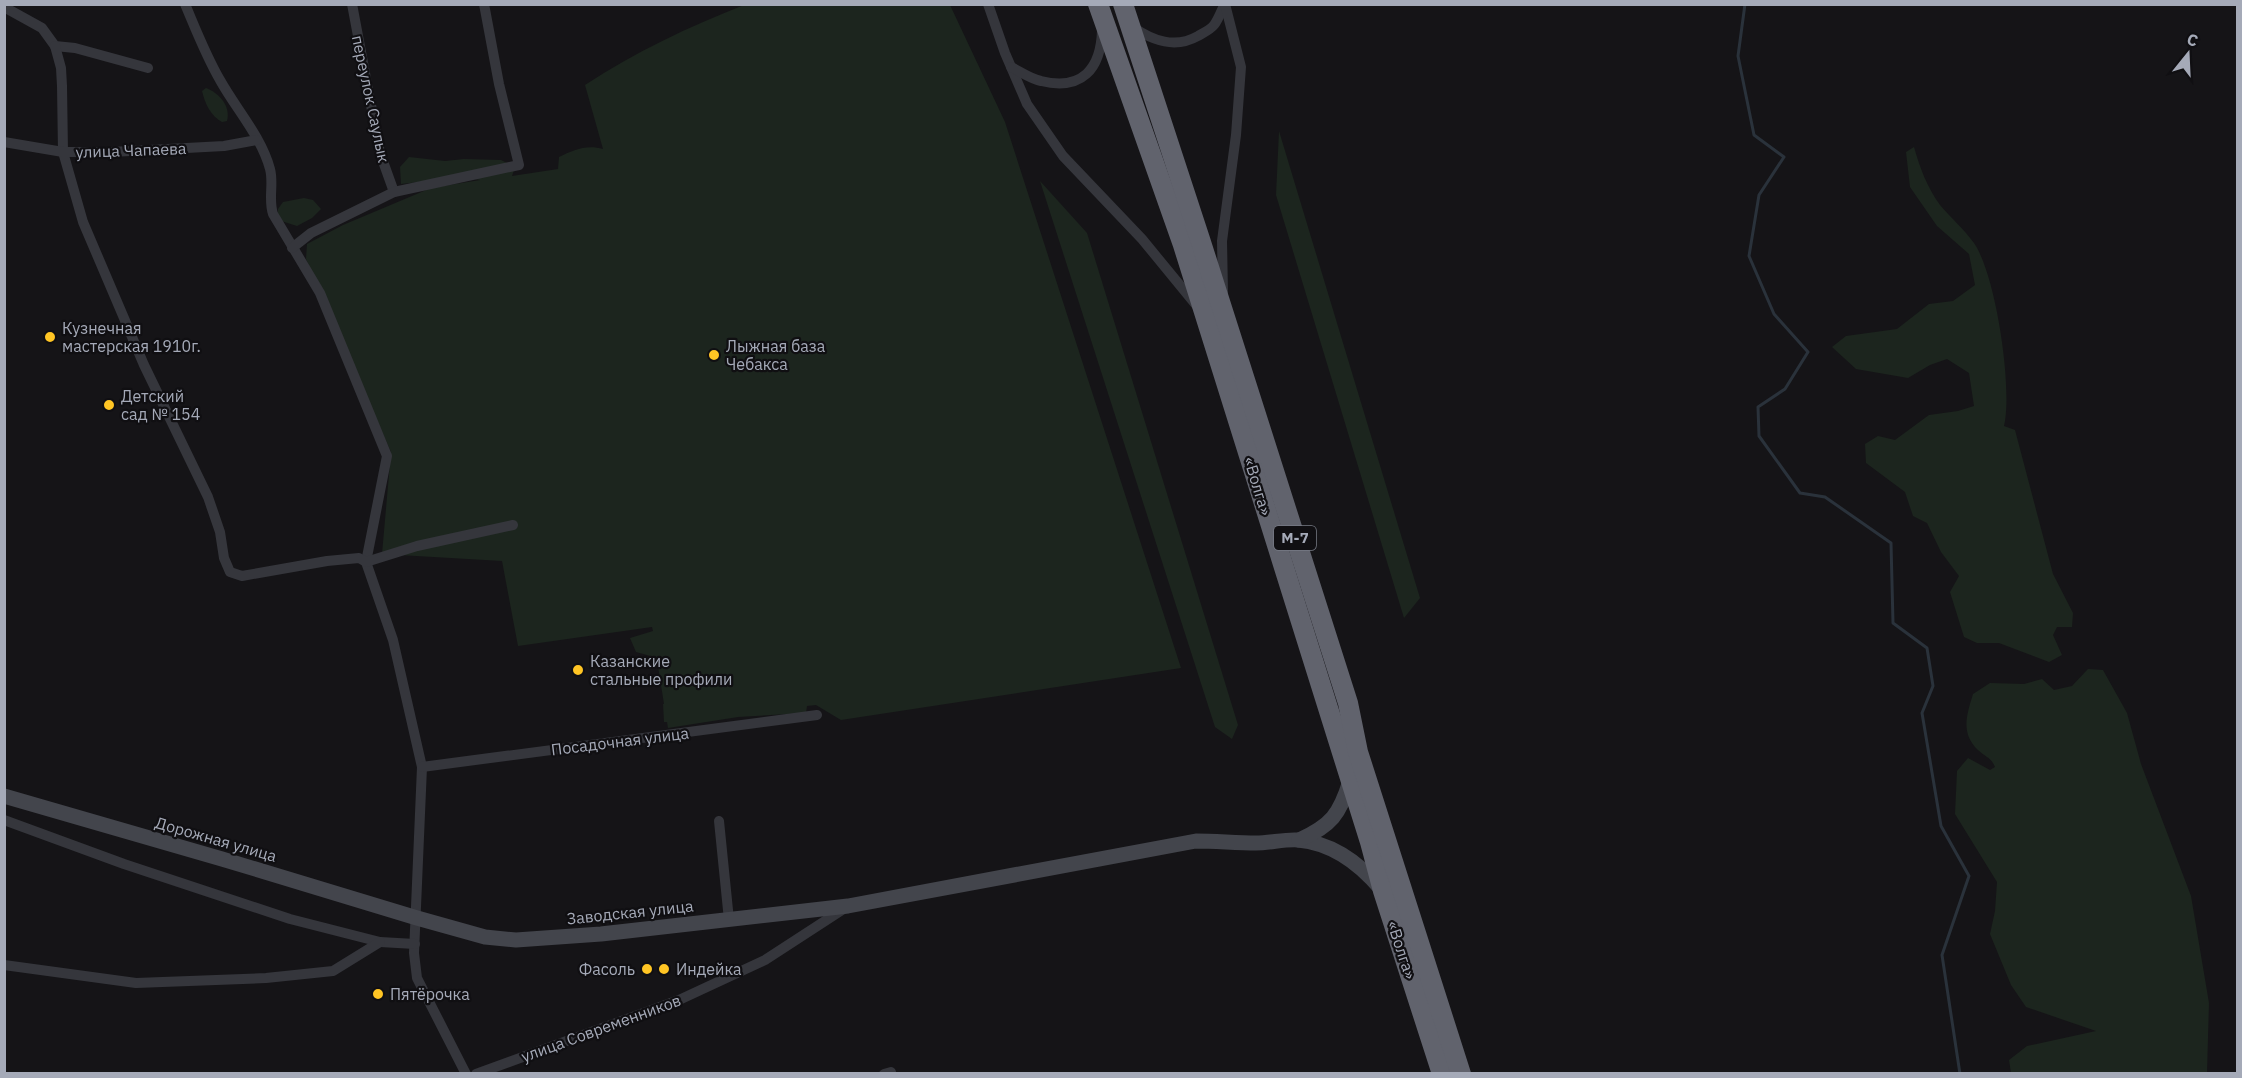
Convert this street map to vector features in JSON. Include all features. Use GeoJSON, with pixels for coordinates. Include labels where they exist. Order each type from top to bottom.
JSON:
{"type":"FeatureCollection","features":[{"type":"Feature","properties":{"kind":"highway","name":"«Волга»"},"geometry":{"type":"LineString","coordinates":[[1123,4],[1350,781],[1442,1074]]}},
{"type":"Feature","properties":{"kind":"highway","name":"«Волга»"},"geometry":{"type":"LineString","coordinates":[[1100,10],[1183,245],[1214,312],[1348,703],[1358,752],[1461,1074]]}},
{"type":"Feature","properties":{"kind":"street"},"geometry":{"type":"LineString","coordinates":[[184,4],[220,80],[257,140],[270,167],[272,181],[270,205],[273,214],[291,248],[320,293],[387,456],[366,562],[393,640],[422,766],[415,944],[417,978],[466,1074]]}},
{"type":"Feature","properties":{"kind":"street","name":"переулок Саулык"},"geometry":{"type":"LineString","coordinates":[[352,4],[380,153],[394,192]]}},
{"type":"Feature","properties":{"kind":"street"},"geometry":{"type":"LineString","coordinates":[[291,248],[311,233],[394,192],[519,165],[499,84],[484,4]]}},
{"type":"Feature","properties":{"kind":"street"},"geometry":{"type":"LineString","coordinates":[[987,4],[1028,104],[1063,156],[1214,312]]}},
{"type":"Feature","properties":{"kind":"street"},"geometry":{"type":"LineString","coordinates":[[1214,312],[1236,135],[1241,67],[1225,4]]}},
{"type":"Feature","properties":{"kind":"street"},"geometry":{"type":"LineString","coordinates":[[1129,24],[1146,36],[1160,41],[1176,44],[1188,42],[1213,27],[1225,4]]}},
{"type":"Feature","properties":{"kind":"street"},"geometry":{"type":"LineString","coordinates":[[4,7],[42,28],[55,46],[62,77],[63,152],[83,222],[144,365],[208,496],[220,532],[227,566],[234,575],[253,575],[296,566],[359,558],[366,562],[417,546],[513,525]]}},
{"type":"Feature","properties":{"kind":"street"},"geometry":{"type":"LineString","coordinates":[[1011,67],[1039,81],[1062,84],[1079,79],[1096,63],[1101,48],[1100,10]]}},
{"type":"Feature","properties":{"kind":"street"},"geometry":{"type":"LineString","coordinates":[[55,46],[75,48],[148,69]]}},
{"type":"Feature","properties":{"kind":"street","name":"улица Чапаева"},"geometry":{"type":"LineString","coordinates":[[4,142],[63,152],[111,152],[225,146],[257,140]]}},
{"type":"Feature","properties":{"kind":"street","name":"Посадочная улица"},"geometry":{"type":"LineString","coordinates":[[422,766],[818,715]]}},
{"type":"Feature","properties":{"kind":"street"},"geometry":{"type":"LineString","coordinates":[[1299,840],[1320,831],[1332,819],[1343,803],[1350,781]]}},
{"type":"Feature","properties":{"kind":"street","name":"Дорожная улица"},"geometry":{"type":"LineString","coordinates":[[4,796],[417,918]]}},
{"type":"Feature","properties":{"kind":"street"},"geometry":{"type":"LineString","coordinates":[[4,820],[124,864],[279,916],[380,942],[415,944]]}},
{"type":"Feature","properties":{"kind":"street"},"geometry":{"type":"LineString","coordinates":[[719,821],[729,920]]}},
{"type":"Feature","properties":{"kind":"street"},"geometry":{"type":"LineString","coordinates":[[1299,840],[1323,846],[1344,855],[1366,871],[1383,891]]}},
{"type":"Feature","properties":{"kind":"street","name":"Заводская улица"},"geometry":{"type":"LineString","coordinates":[[417,918],[485,936],[516,940],[601,934],[848,906],[1196,841],[1256,843],[1299,840]]}},
{"type":"Feature","properties":{"kind":"street","name":"улица Современников"},"geometry":{"type":"LineString","coordinates":[[476,1074],[679,1000],[765,960],[848,906]]}},
{"type":"Feature","properties":{"kind":"street"},"geometry":{"type":"LineString","coordinates":[[4,965],[136,983],[266,978],[333,971],[380,942]]}},
{"type":"Feature","properties":{"kind":"shaded area","name":"Лыжная база Чебакса"},"geometry":{"type":"Polygon","coordinates":[[[744,5],[950,5],[1005,122],[1181,668],[841,720],[816,705],[807,706],[806,713],[738,717],[668,728],[667,722],[664,722],[664,704],[657,660],[636,652],[630,638],[653,631],[652,627],[518,646],[502,561],[382,554],[391,452],[306,259],[307,244],[343,225],[431,188],[480,180],[463,177],[401,184],[400,167],[409,157],[445,161],[501,160],[515,167],[512,176],[558,169],[559,157],[575,150],[586,147],[603,149],[585,85],[662,41],[744,5]]]}},
{"type":"Feature","properties":{"kind":"shaded area"},"geometry":{"type":"Polygon","coordinates":[[[206,88],[215,93],[226,105],[227,121],[222,122],[209,109],[202,91],[206,88]]]}},
{"type":"Feature","properties":{"kind":"shaded area"},"geometry":{"type":"Polygon","coordinates":[[[1279,131],[1420,598],[1404,618],[1276,195],[1279,131]]]}},
{"type":"Feature","properties":{"kind":"shaded area"},"geometry":{"type":"Polygon","coordinates":[[[1914,147],[1931,191],[1940,205],[1974,243],[1982,259],[1996,305],[2006,386],[2004,426],[2015,430],[2053,574],[2073,613],[2072,627],[2057,627],[2053,635],[2062,655],[2049,662],[1999,643],[1977,643],[1964,637],[1950,592],[1959,576],[1941,552],[1927,523],[1913,516],[1905,492],[1866,463],[1865,444],[1878,436],[1895,440],[1929,415],[1974,406],[1969,373],[1947,359],[1930,365],[1908,378],[1856,369],[1832,347],[1846,336],[1897,329],[1929,304],[1953,301],[1975,285],[1969,254],[1937,226],[1910,187],[1906,152],[1914,147]]]}},
{"type":"Feature","properties":{"kind":"shaded area"},"geometry":{"type":"Polygon","coordinates":[[[1040,181],[1087,233],[1238,725],[1232,739],[1215,727],[1040,181]]]}},
{"type":"Feature","properties":{"kind":"shaded area"},"geometry":{"type":"Polygon","coordinates":[[[304,198],[313,200],[321,209],[312,218],[297,226],[278,220],[278,209],[283,202],[304,198]]]}},
{"type":"Feature","properties":{"kind":"shaded area"},"geometry":{"type":"Polygon","coordinates":[[[2088,669],[2103,670],[2127,713],[2141,764],[2191,896],[2209,1003],[2207,1073],[2011,1073],[2009,1060],[2027,1046],[2096,1031],[2026,1007],[2011,985],[1990,934],[1995,911],[1997,882],[1955,814],[1957,771],[1968,758],[1990,770],[1995,767],[1990,759],[1972,744],[1967,730],[1967,716],[1973,694],[1990,683],[2024,684],[2042,679],[2054,690],[2072,686],[2088,669]]]}},
{"type":"Feature","properties":{"kind":"waterway"},"geometry":{"type":"LineString","coordinates":[[1745,4],[1738,56],[1754,135],[1784,157],[1759,195],[1749,256],[1774,314],[1808,352],[1785,389],[1758,407],[1759,436],[1800,493],[1825,497],[1891,543],[1893,623],[1927,648],[1933,686],[1922,713],[1941,826],[1969,876],[1942,955],[1960,1074]]}},
{"type":"Feature","properties":{"kind":"place","name":"Кузнечная мастерская 1910г."},"geometry":{"type":"Point","coordinates":[50,337]}},
{"type":"Feature","properties":{"kind":"place","name":"Лыжная база Чебакса"},"geometry":{"type":"Point","coordinates":[714,355]}},
{"type":"Feature","properties":{"kind":"place","name":"Детский сад № 154"},"geometry":{"type":"Point","coordinates":[109,405]}},
{"type":"Feature","properties":{"kind":"place","name":"Казанские стальные профили"},"geometry":{"type":"Point","coordinates":[578,670]}},
{"type":"Feature","properties":{"kind":"place","name":"Фасоль"},"geometry":{"type":"Point","coordinates":[647,969]}},
{"type":"Feature","properties":{"kind":"place","name":"Индейка"},"geometry":{"type":"Point","coordinates":[664,969]}},
{"type":"Feature","properties":{"kind":"place","name":"Пятёрочка"},"geometry":{"type":"Point","coordinates":[378,994]}}]}
